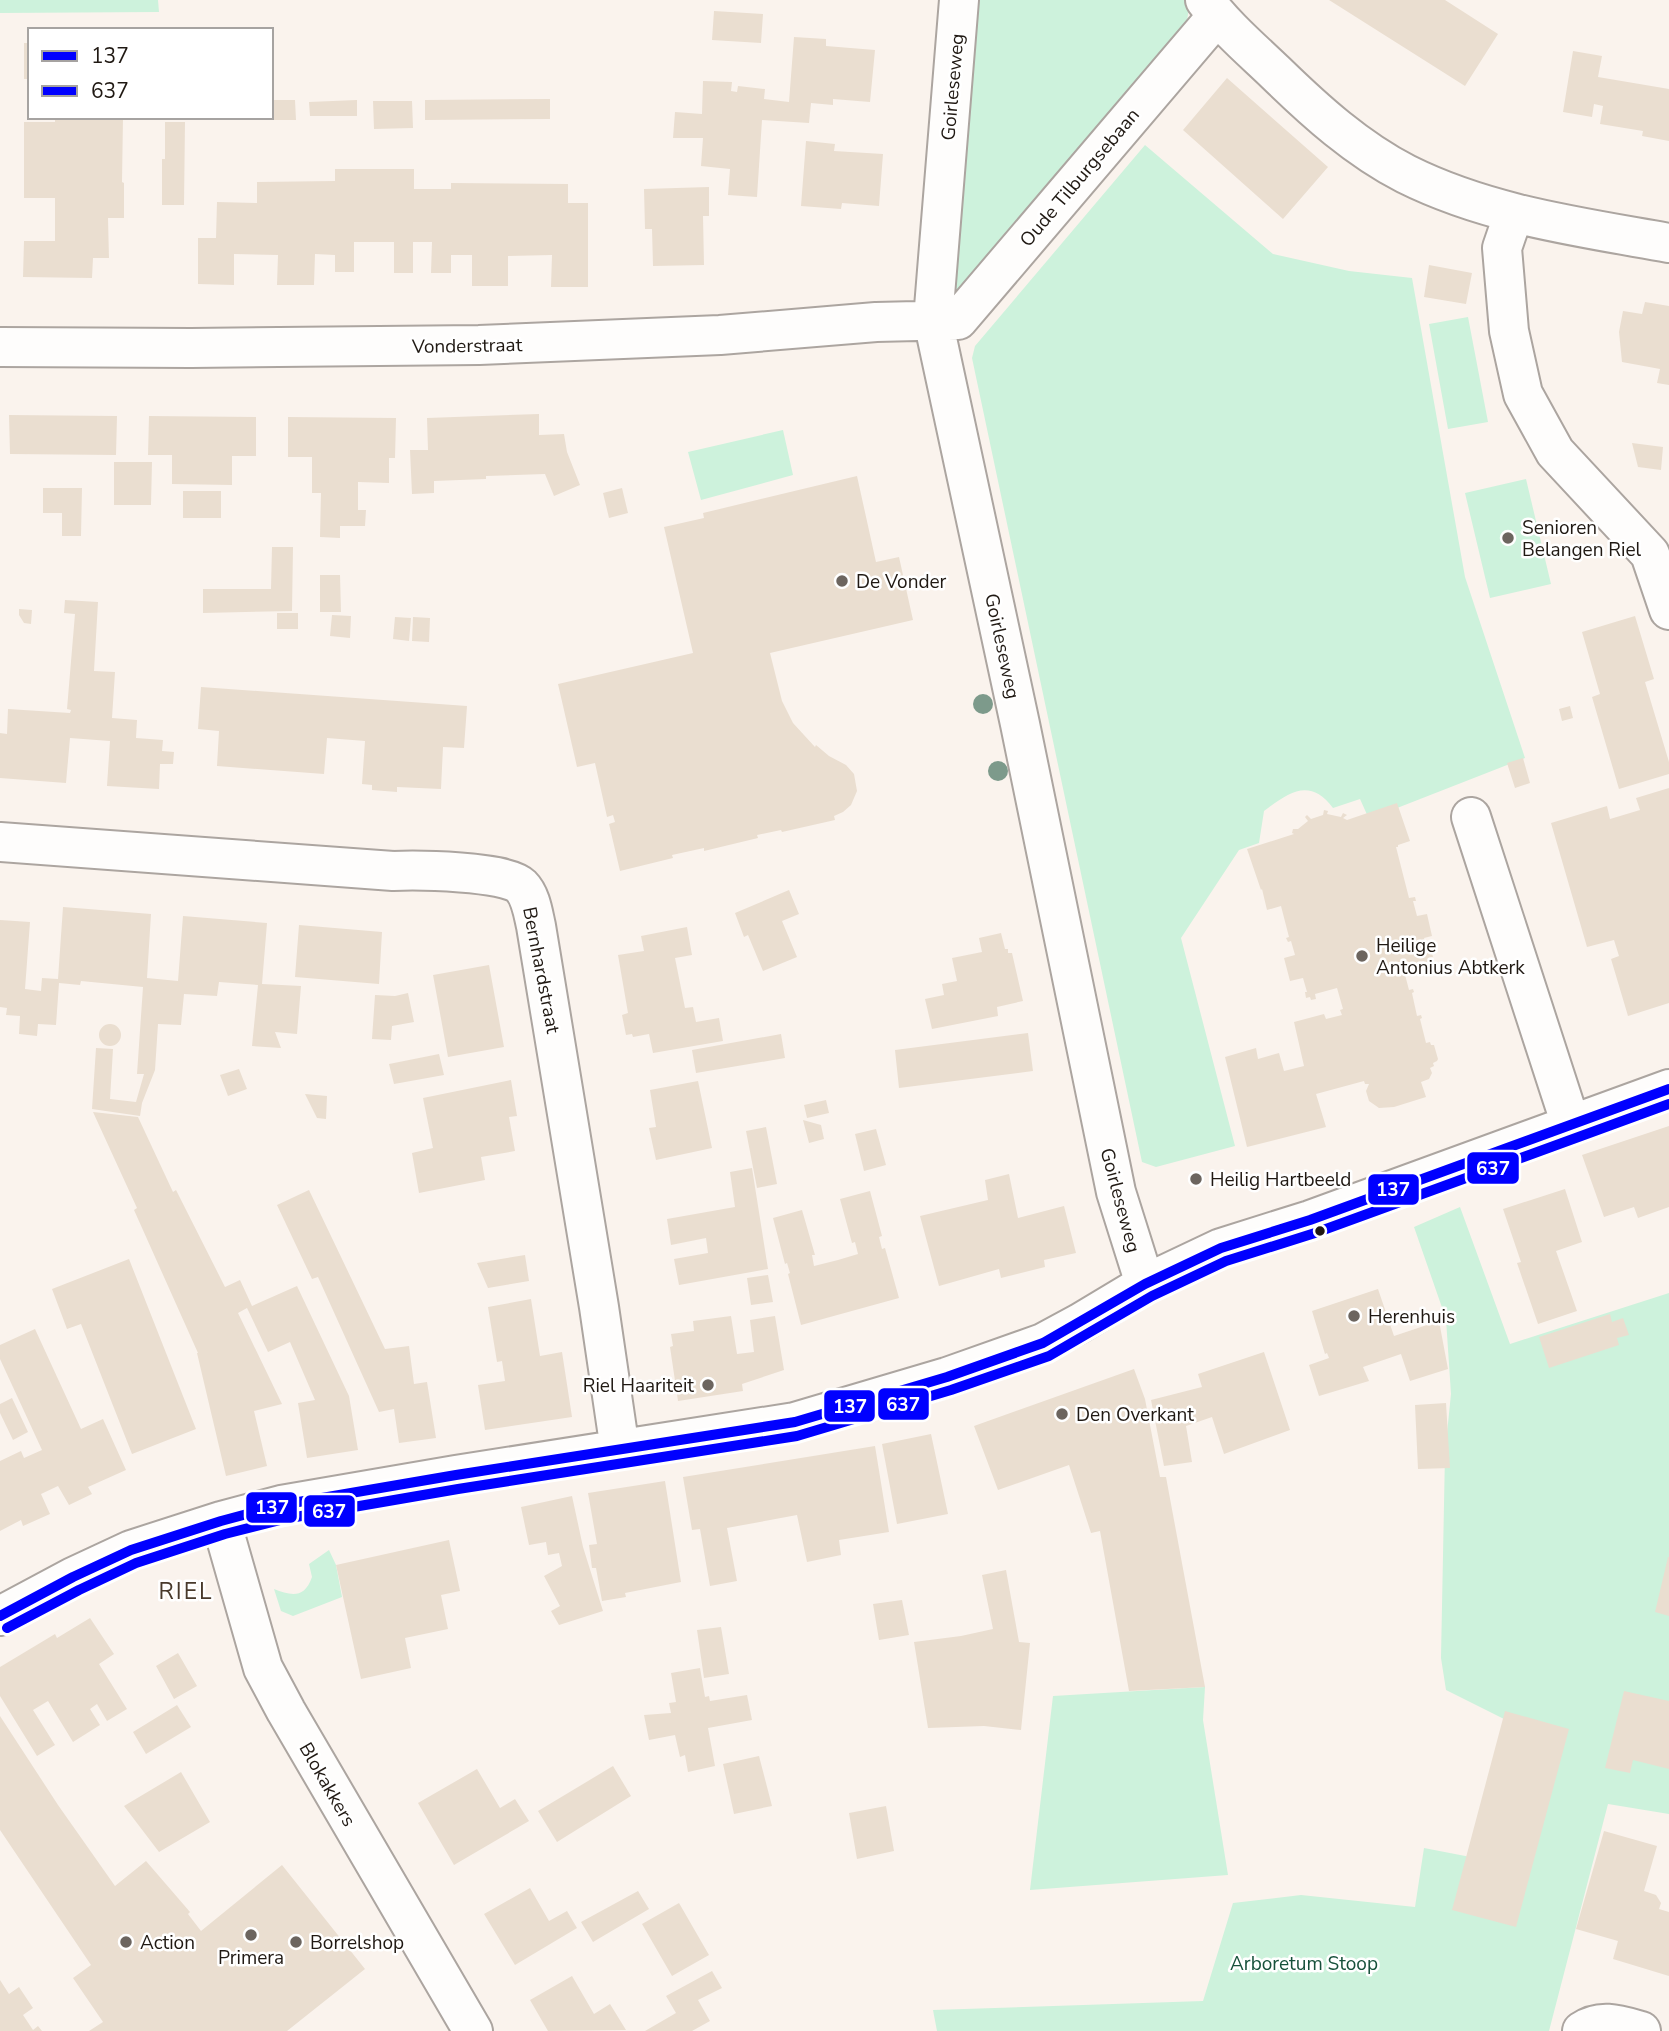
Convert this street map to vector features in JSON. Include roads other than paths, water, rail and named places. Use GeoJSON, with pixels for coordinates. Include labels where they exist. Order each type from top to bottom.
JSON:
{"type":"FeatureCollection","features":[{"type":"Feature","properties":{"kind":"street","name":"Goirleseweg"},"geometry":{"type":"LineString","coordinates":[[959,0],[933,320],[1116,1192],[1145,1284]]}},
{"type":"Feature","properties":{"kind":"street","name":"Oude Tilburgsebaan"},"geometry":{"type":"LineString","coordinates":[[933,320],[958,320],[1211,8],[1301,97],[1356,144],[1404,173],[1440,190],[1546,222],[1669,243]]}},
{"type":"Feature","properties":{"kind":"street"},"geometry":{"type":"LineString","coordinates":[[1514,213],[1502,247],[1509,331],[1523,394],[1555,452],[1650,554],[1669,610]]}},
{"type":"Feature","properties":{"kind":"street","name":"Vonderstraat"},"geometry":{"type":"LineString","coordinates":[[0,347],[492,345],[720,335],[933,320]]}},
{"type":"Feature","properties":{"kind":"street"},"geometry":{"type":"LineString","coordinates":[[1471,817],[1571,1125]]}},
{"type":"Feature","properties":{"kind":"street","name":"Bernhardstraat"},"geometry":{"type":"LineString","coordinates":[[0,842],[394,871],[424,870],[506,878],[520,885],[528,897],[536,926],[620,1450]]}},
{"type":"Feature","properties":{"kind":"street"},"geometry":{"type":"LineString","coordinates":[[0,1616],[131,1550],[281,1505],[794,1422],[958,1374],[1042,1343],[1145,1284],[1220,1248],[1310,1220],[1669,1089]]}},
{"type":"Feature","properties":{"kind":"street","name":"Blokakkers"},"geometry":{"type":"LineString","coordinates":[[221,1521],[263,1668],[473,2031]]}},
{"type":"Feature","properties":{"kind":"street"},"geometry":{"type":"LineString","coordinates":[[1581,2031],[1590,2025],[1608,2022],[1641,2031]]}},
{"type":"Feature","properties":{"kind":"place","name":"Senioren Belangen Riel"},"geometry":{"type":"Point","coordinates":[1508,538]}},
{"type":"Feature","properties":{"kind":"place","name":"De Vonder"},"geometry":{"type":"Point","coordinates":[842,581]}},
{"type":"Feature","properties":{"kind":"place","name":"Heilige Antonius Abtkerk"},"geometry":{"type":"Point","coordinates":[1362,956]}},
{"type":"Feature","properties":{"kind":"place","name":"Heilig Hartbeeld"},"geometry":{"type":"Point","coordinates":[1196,1179]}},
{"type":"Feature","properties":{"kind":"place","name":"Herenhuis"},"geometry":{"type":"Point","coordinates":[1354,1316]}},
{"type":"Feature","properties":{"kind":"place","name":"Riel Haariteit"},"geometry":{"type":"Point","coordinates":[708,1385]}},
{"type":"Feature","properties":{"kind":"place","name":"Den Overkant"},"geometry":{"type":"Point","coordinates":[1062,1414]}},
{"type":"Feature","properties":{"kind":"place","name":"Primera"},"geometry":{"type":"Point","coordinates":[251,1935]}},
{"type":"Feature","properties":{"kind":"place","name":"Action"},"geometry":{"type":"Point","coordinates":[126,1942]}},
{"type":"Feature","properties":{"kind":"place","name":"Borrelshop"},"geometry":{"type":"Point","coordinates":[296,1942]}},
{"type":"Feature","properties":{"kind":"district","name":"RIEL"},"geometry":{"type":"Point","coordinates":[186,1591]}},
{"type":"Feature","properties":{"kind":"park label","name":"Arboretum Stoop"},"geometry":{"type":"Point","coordinates":[1304,1963]}}]}
